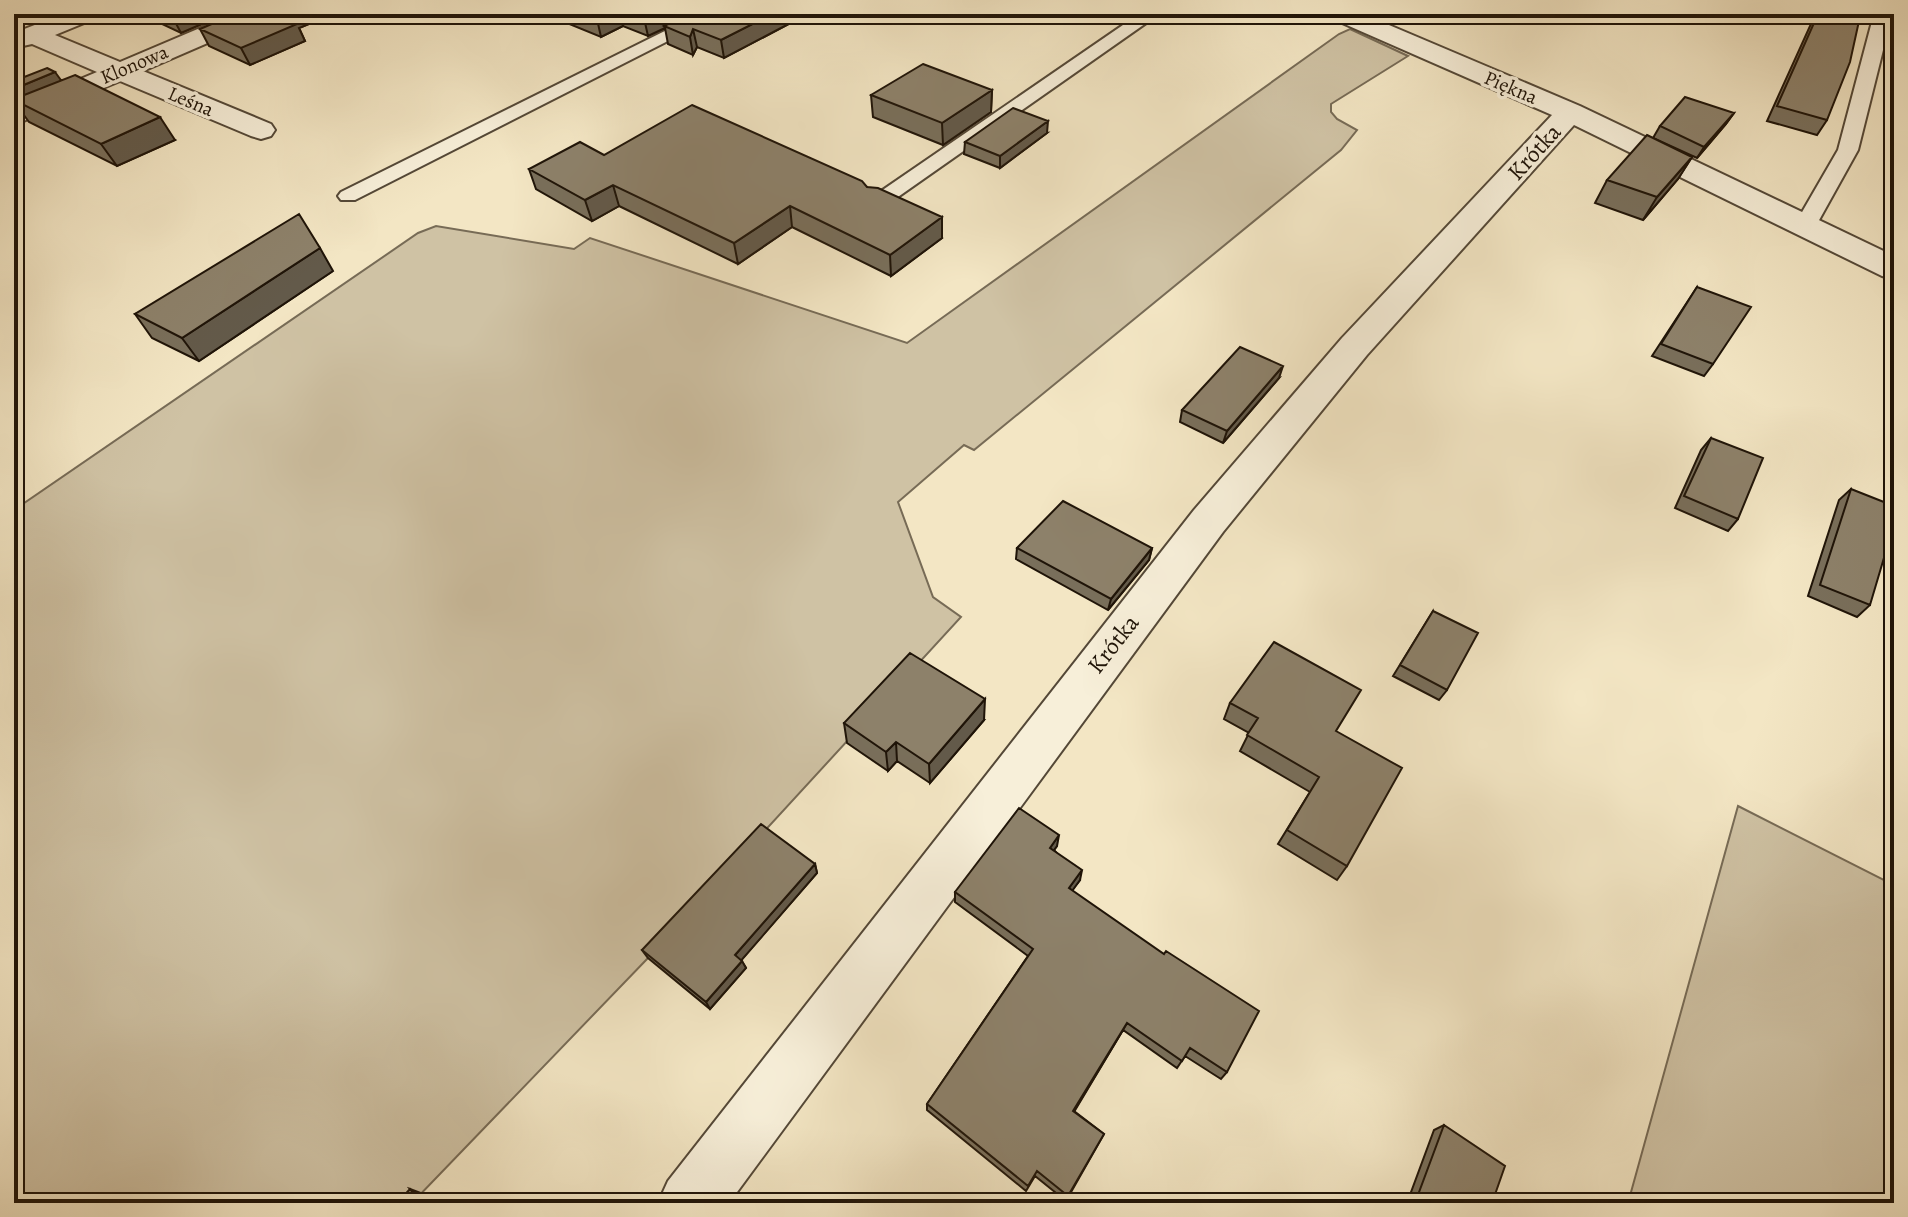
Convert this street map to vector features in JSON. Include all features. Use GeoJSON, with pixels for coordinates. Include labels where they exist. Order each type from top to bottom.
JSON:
{"type":"FeatureCollection","features":[{"type":"Feature","properties":{"kind":"street"},"geometry":{"type":"LineString","coordinates":[[29,30],[85,14]]}},
{"type":"Feature","properties":{"kind":"street","name":"Klonowa"},"geometry":{"type":"LineString","coordinates":[[14,117],[254,14]]}},
{"type":"Feature","properties":{"kind":"street","name":"Piękna"},"geometry":{"type":"LineString","coordinates":[[1342,14],[1570,112],[1894,269]]}},
{"type":"Feature","properties":{"kind":"street","name":"Leśna"},"geometry":{"type":"LineString","coordinates":[[29,30],[118,71],[261,130]]}},
{"type":"Feature","properties":{"kind":"street","name":"Krótka"},"geometry":{"type":"LineString","coordinates":[[690,1203],[792,1075],[1035,742],[1287,425],[1570,112]]}},
{"type":"Feature","properties":{"kind":"lane"},"geometry":{"type":"LineString","coordinates":[[348,196],[712,14]]}},
{"type":"Feature","properties":{"kind":"lane"},"geometry":{"type":"LineString","coordinates":[[878,202],[1150,14]]}},
{"type":"Feature","properties":{"kind":"lane"},"geometry":{"type":"LineString","coordinates":[[1805,226],[1848,150],[1883,14]]}},
{"type":"Feature","properties":{"kind":"shaded area"},"geometry":{"type":"Polygon","coordinates":[[[1350,29],[1408,56],[1331,104],[1331,112],[1337,119],[1357,130],[1341,150],[974,450],[964,445],[898,502],[933,597],[961,617],[648,958],[412,1203],[14,1203],[14,510],[418,233],[436,226],[574,249],[590,238],[907,343],[1350,29]]]}},
{"type":"Feature","properties":{"kind":"shaded area"},"geometry":{"type":"Polygon","coordinates":[[[1738,806],[1894,885],[1894,1203],[1628,1203],[1738,806]]]}},
{"type":"Feature","properties":{"kind":"building"},"geometry":{"type":"Polygon","coordinates":[[[235,14],[284,14],[279,16],[297,24],[241,48],[200,29],[235,14]]]}},
{"type":"Feature","properties":{"kind":"building"},"geometry":{"type":"Polygon","coordinates":[[[584,14],[606,14],[597,19],[584,14]]]}},
{"type":"Feature","properties":{"kind":"building"},"geometry":{"type":"Polygon","coordinates":[[[689,14],[772,14],[721,40],[693,29],[690,37],[664,26],[689,14]]]}},
{"type":"Feature","properties":{"kind":"building"},"geometry":{"type":"Polygon","coordinates":[[[1818,14],[1859,21],[1850,62],[1827,120],[1777,106],[1818,14]]]}},
{"type":"Feature","properties":{"kind":"building"},"geometry":{"type":"Polygon","coordinates":[[[923,64],[992,90],[942,123],[871,95],[923,64]]]}},
{"type":"Feature","properties":{"kind":"building"},"geometry":{"type":"Polygon","coordinates":[[[47,68],[55,72],[14,89],[14,81],[47,68]]]}},
{"type":"Feature","properties":{"kind":"building"},"geometry":{"type":"Polygon","coordinates":[[[75,75],[160,117],[101,144],[14,100],[75,75]]]}},
{"type":"Feature","properties":{"kind":"building"},"geometry":{"type":"Polygon","coordinates":[[[1685,97],[1734,113],[1704,147],[1660,126],[1685,97]]]}},
{"type":"Feature","properties":{"kind":"building"},"geometry":{"type":"Polygon","coordinates":[[[692,105],[862,181],[867,187],[878,188],[942,217],[890,255],[790,206],[734,243],[613,185],[585,200],[529,169],[580,142],[604,155],[692,105]]]}},
{"type":"Feature","properties":{"kind":"building"},"geometry":{"type":"Polygon","coordinates":[[[1013,108],[1048,121],[1000,156],[965,142],[1013,108]]]}},
{"type":"Feature","properties":{"kind":"building"},"geometry":{"type":"Polygon","coordinates":[[[1647,135],[1692,157],[1657,197],[1607,180],[1647,135]]]}},
{"type":"Feature","properties":{"kind":"building"},"geometry":{"type":"Polygon","coordinates":[[[299,214],[320,248],[182,338],[135,314],[299,214]]]}},
{"type":"Feature","properties":{"kind":"building"},"geometry":{"type":"Polygon","coordinates":[[[1697,287],[1751,307],[1713,364],[1661,344],[1697,287]]]}},
{"type":"Feature","properties":{"kind":"building"},"geometry":{"type":"Polygon","coordinates":[[[1240,347],[1283,366],[1227,431],[1182,410],[1240,347]]]}},
{"type":"Feature","properties":{"kind":"building"},"geometry":{"type":"Polygon","coordinates":[[[1711,438],[1763,458],[1738,519],[1684,496],[1711,438]]]}},
{"type":"Feature","properties":{"kind":"building"},"geometry":{"type":"Polygon","coordinates":[[[1851,489],[1894,506],[1894,524],[1870,605],[1820,585],[1851,489]]]}},
{"type":"Feature","properties":{"kind":"building"},"geometry":{"type":"Polygon","coordinates":[[[1063,501],[1152,548],[1111,599],[1017,548],[1063,501]]]}},
{"type":"Feature","properties":{"kind":"building"},"geometry":{"type":"Polygon","coordinates":[[[1433,611],[1478,633],[1447,690],[1400,665],[1433,611]]]}},
{"type":"Feature","properties":{"kind":"building"},"geometry":{"type":"Polygon","coordinates":[[[1274,642],[1361,690],[1336,731],[1402,768],[1347,866],[1287,830],[1319,777],[1247,735],[1258,718],[1230,703],[1274,642]]]}},
{"type":"Feature","properties":{"kind":"building"},"geometry":{"type":"Polygon","coordinates":[[[910,653],[985,699],[929,764],[896,742],[886,752],[844,723],[910,653]]]}},
{"type":"Feature","properties":{"kind":"building"},"geometry":{"type":"Polygon","coordinates":[[[1019,808],[1059,835],[1050,848],[1082,870],[1069,888],[1164,954],[1166,951],[1259,1011],[1227,1072],[1190,1048],[1182,1061],[1127,1023],[1073,1111],[1104,1134],[1068,1196],[1037,1171],[1028,1186],[927,1104],[1033,949],[955,892],[1019,808]]]}},
{"type":"Feature","properties":{"kind":"building"},"geometry":{"type":"Polygon","coordinates":[[[761,824],[815,864],[735,955],[742,961],[706,1002],[642,950],[761,824]]]}},
{"type":"Feature","properties":{"kind":"building"},"geometry":{"type":"Polygon","coordinates":[[[1444,1125],[1505,1166],[1492,1203],[1415,1203],[1444,1125]]]}},
{"type":"Feature","properties":{"kind":"building"},"geometry":{"type":"Polygon","coordinates":[[[410,1189],[422,1203],[397,1203],[410,1189]]]}}]}
